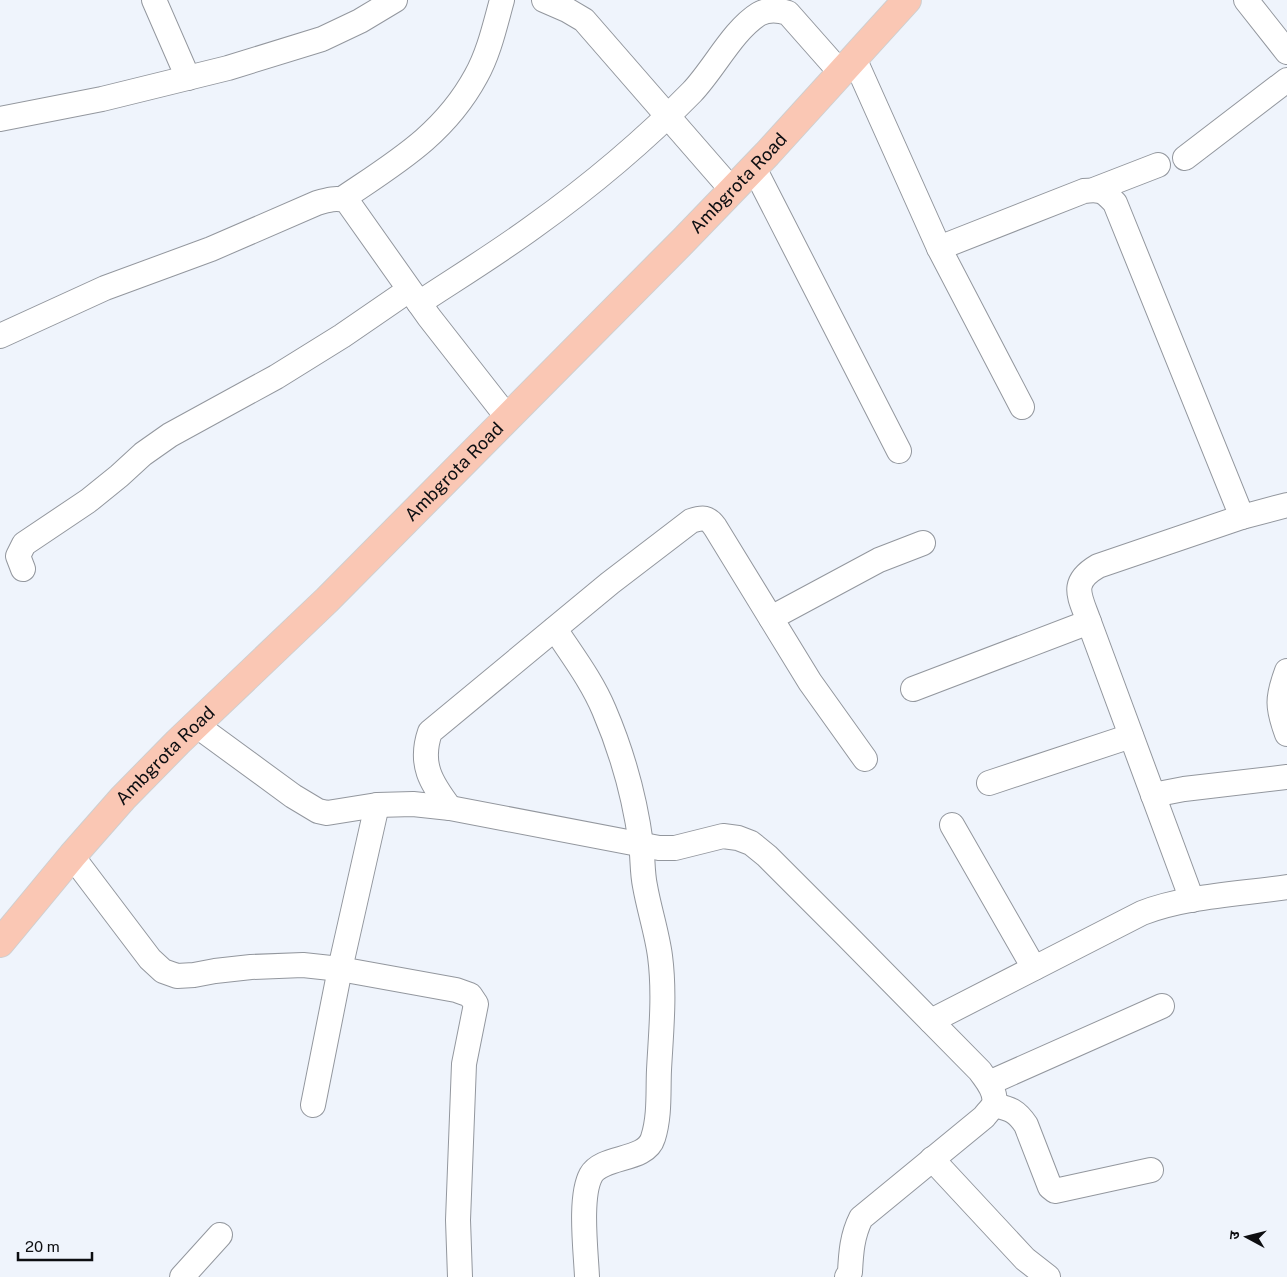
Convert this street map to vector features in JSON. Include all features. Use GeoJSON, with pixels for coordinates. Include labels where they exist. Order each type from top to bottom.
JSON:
{"type":"FeatureCollection","features":[{"type":"Feature","properties":{"kind":"main road","name":"Ambgrota Road"},"geometry":{"type":"LineString","coordinates":[[0,943],[123,798],[196,724],[327,600],[754,168],[907,0]]}},
{"type":"Feature","properties":{"kind":"street"},"geometry":{"type":"LineString","coordinates":[[154,0],[188,78]]}},
{"type":"Feature","properties":{"kind":"street"},"geometry":{"type":"LineString","coordinates":[[0,119],[102,99],[228,68],[322,39],[360,21],[395,0]]}},
{"type":"Feature","properties":{"kind":"street"},"geometry":{"type":"LineString","coordinates":[[342,199],[405,156],[434,133],[456,110],[477,75],[488,48],[502,0]]}},
{"type":"Feature","properties":{"kind":"street"},"geometry":{"type":"LineString","coordinates":[[544,0],[584,20],[732,190]]}},
{"type":"Feature","properties":{"kind":"street"},"geometry":{"type":"LineString","coordinates":[[1246,0],[1286,51]]}},
{"type":"Feature","properties":{"kind":"street"},"geometry":{"type":"LineString","coordinates":[[23,569],[18,556],[24,544],[88,502],[143,454],[170,436],[539,223],[581,191],[668,117],[698,86],[738,33],[760,14],[768,11],[780,10],[788,13],[847,65],[1022,407]]}},
{"type":"Feature","properties":{"kind":"street"},"geometry":{"type":"LineString","coordinates":[[1185,158],[1287,80]]}},
{"type":"Feature","properties":{"kind":"street"},"geometry":{"type":"LineString","coordinates":[[939,248],[1158,164]]}},
{"type":"Feature","properties":{"kind":"street"},"geometry":{"type":"LineString","coordinates":[[754,168],[899,451]]}},
{"type":"Feature","properties":{"kind":"street"},"geometry":{"type":"LineString","coordinates":[[1096,189],[1105,193],[1115,203],[1242,517]]}},
{"type":"Feature","properties":{"kind":"street"},"geometry":{"type":"LineString","coordinates":[[0,336],[105,288],[211,249],[317,203],[342,199],[347,201],[414,296],[508,418]]}},
{"type":"Feature","properties":{"kind":"street"},"geometry":{"type":"LineString","coordinates":[[1192,900],[1088,622],[1080,595],[1080,582],[1086,573],[1098,566],[1242,517],[1287,505]]}},
{"type":"Feature","properties":{"kind":"street"},"geometry":{"type":"LineString","coordinates":[[450,808],[436,790],[428,772],[425,756],[426,743],[430,732],[555,629],[691,521],[702,517],[709,519],[715,527],[810,682],[865,759]]}},
{"type":"Feature","properties":{"kind":"street"},"geometry":{"type":"LineString","coordinates":[[771,618],[879,560],[923,543]]}},
{"type":"Feature","properties":{"kind":"street"},"geometry":{"type":"LineString","coordinates":[[913,689],[1088,622]]}},
{"type":"Feature","properties":{"kind":"street"},"geometry":{"type":"LineString","coordinates":[[555,629],[604,709],[633,798],[641,846],[644,884],[660,956],[662,995],[658,1116],[652,1140],[647,1147],[635,1154],[596,1168],[590,1176],[584,1208],[587,1277]]}},
{"type":"Feature","properties":{"kind":"street"},"geometry":{"type":"LineString","coordinates":[[1287,670],[1280,690],[1279,704],[1287,734]]}},
{"type":"Feature","properties":{"kind":"street"},"geometry":{"type":"LineString","coordinates":[[196,724],[293,796],[318,811],[327,813],[377,805],[413,804],[450,808],[658,848],[675,848],[723,836],[738,838],[751,843],[767,856],[848,936],[980,1071],[991,1094],[1020,1116],[1026,1125],[1050,1187],[1055,1191],[1151,1170]]}},
{"type":"Feature","properties":{"kind":"street"},"geometry":{"type":"LineString","coordinates":[[990,783],[1131,736]]}},
{"type":"Feature","properties":{"kind":"street"},"geometry":{"type":"LineString","coordinates":[[1153,795],[1184,789],[1287,777]]}},
{"type":"Feature","properties":{"kind":"street"},"geometry":{"type":"LineString","coordinates":[[313,1105],[340,969],[377,805]]}},
{"type":"Feature","properties":{"kind":"street"},"geometry":{"type":"LineString","coordinates":[[952,825],[1034,968]]}},
{"type":"Feature","properties":{"kind":"street"},"geometry":{"type":"LineString","coordinates":[[72,856],[150,960],[163,971],[177,976],[194,976],[214,971],[303,965],[340,969],[456,990],[470,995],[476,1004],[464,1064],[458,1211],[460,1277]]}},
{"type":"Feature","properties":{"kind":"street"},"geometry":{"type":"LineString","coordinates":[[931,1021],[1142,912],[1192,900],[1287,887]]}},
{"type":"Feature","properties":{"kind":"street"},"geometry":{"type":"LineString","coordinates":[[847,1277],[850,1272],[852,1240],[861,1218],[984,1117],[991,1094],[1162,1006]]}},
{"type":"Feature","properties":{"kind":"street"},"geometry":{"type":"LineString","coordinates":[[932,1159],[1025,1259],[1048,1277]]}},
{"type":"Feature","properties":{"kind":"street"},"geometry":{"type":"LineString","coordinates":[[182,1277],[220,1235]]}}]}
